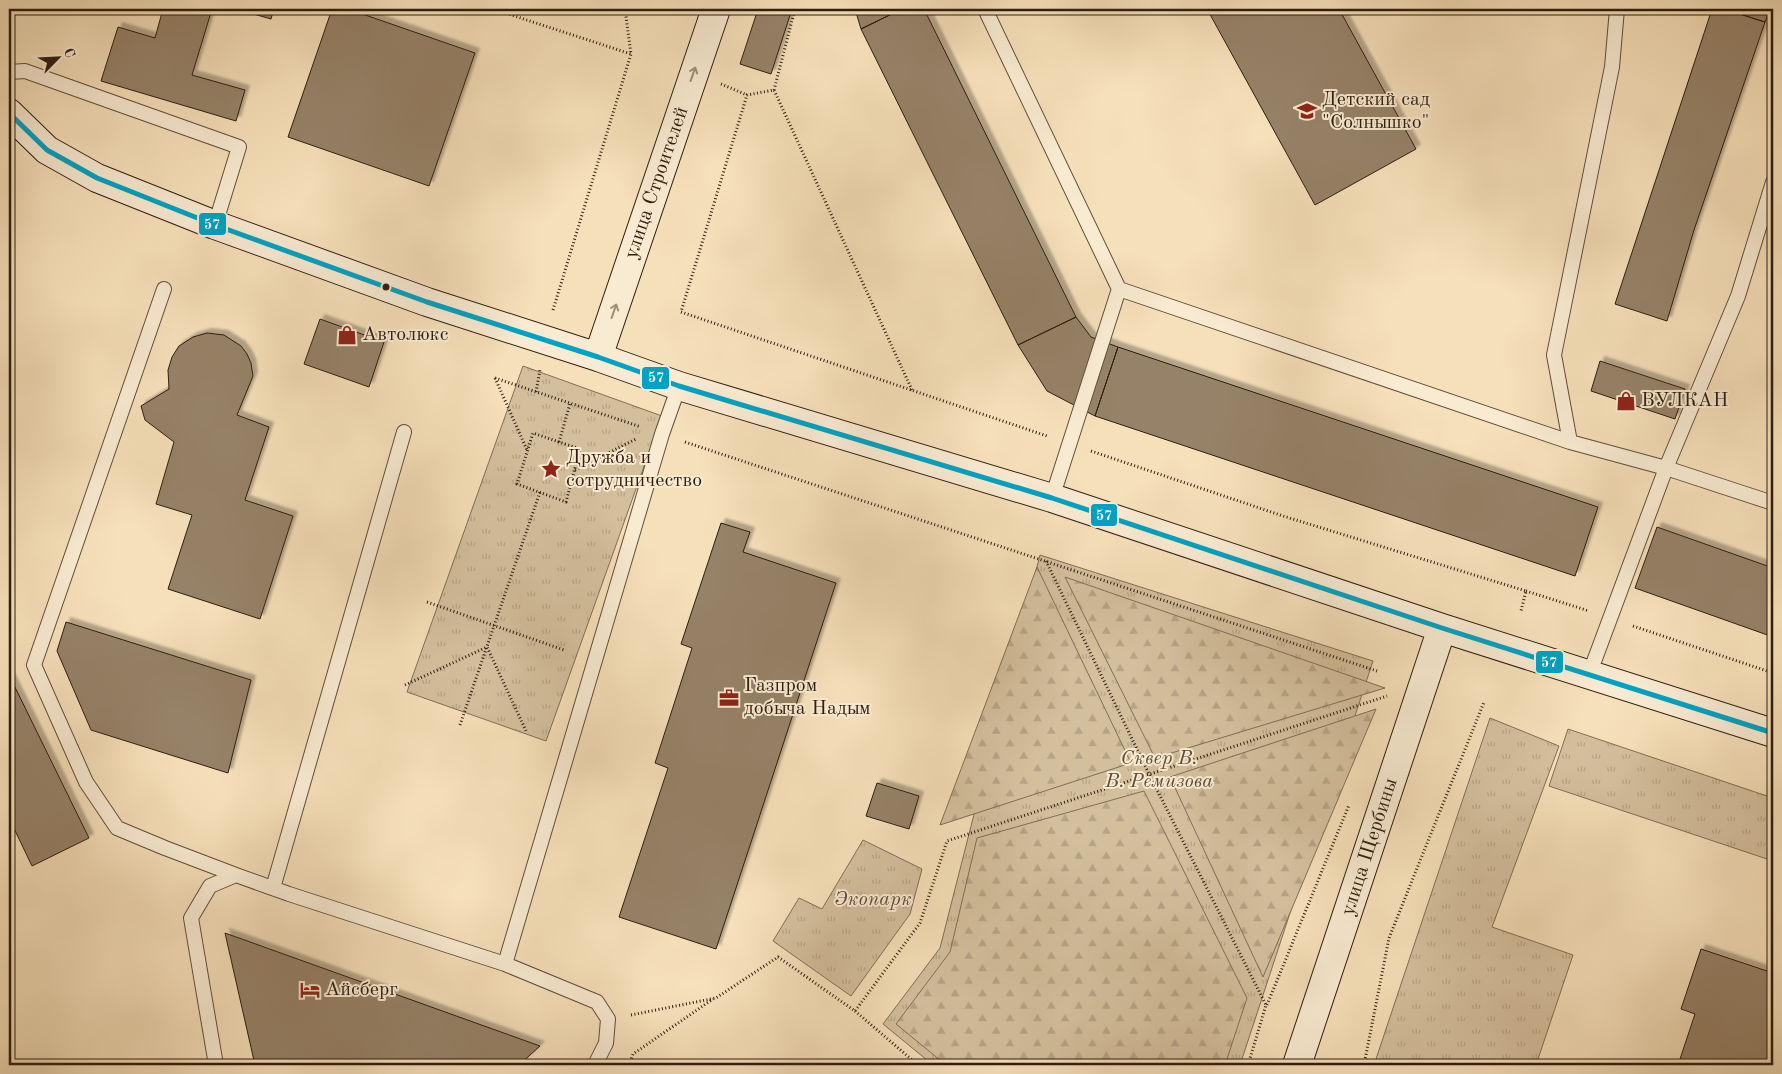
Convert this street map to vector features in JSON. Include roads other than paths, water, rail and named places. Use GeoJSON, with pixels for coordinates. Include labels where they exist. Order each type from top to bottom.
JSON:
{"type":"FeatureCollection","features":[{"type":"Feature","properties":{"kind":"street","name":"улица Строителей"},"geometry":{"type":"LineString","coordinates":[[598,357],[716,9]]}},
{"type":"Feature","properties":{"kind":"street"},"geometry":{"type":"LineString","coordinates":[[9,113],[47,150],[97,178],[215,225],[427,302],[598,357],[679,386],[1052,498],[1442,628],[1773,733]]}},
{"type":"Feature","properties":{"kind":"street","name":"улица Щербины"},"geometry":{"type":"LineString","coordinates":[[1296,1065],[1442,628]]}},
{"type":"Feature","properties":{"kind":"lane"},"geometry":{"type":"LineString","coordinates":[[986,9],[1119,289],[1052,498]]}},
{"type":"Feature","properties":{"kind":"lane"},"geometry":{"type":"LineString","coordinates":[[1570,442],[1554,355],[1612,67],[1617,9]]}},
{"type":"Feature","properties":{"kind":"lane"},"geometry":{"type":"LineString","coordinates":[[9,72],[25,71],[239,147],[215,225]]}},
{"type":"Feature","properties":{"kind":"lane"},"geometry":{"type":"LineString","coordinates":[[1589,675],[1666,468],[1738,296],[1773,182]]}},
{"type":"Feature","properties":{"kind":"lane"},"geometry":{"type":"LineString","coordinates":[[164,289],[34,665],[86,782],[118,828],[236,875],[505,964],[597,1002],[608,1019],[606,1043],[595,1065]]}},
{"type":"Feature","properties":{"kind":"lane"},"geometry":{"type":"LineString","coordinates":[[1119,289],[1570,442],[1666,468],[1773,503]]}},
{"type":"Feature","properties":{"kind":"lane"},"geometry":{"type":"LineString","coordinates":[[505,964],[657,432],[679,386]]}},
{"type":"Feature","properties":{"kind":"lane"},"geometry":{"type":"LineString","coordinates":[[273,888],[404,432]]}},
{"type":"Feature","properties":{"kind":"lane"},"geometry":{"type":"LineString","coordinates":[[216,1065],[191,918],[210,886],[236,875]]}},
{"type":"Feature","properties":{"kind":"place","name":"Детский сад \"Солнышко\""},"geometry":{"type":"Point","coordinates":[1307,111]}},
{"type":"Feature","properties":{"kind":"place","name":"Автолюкс"},"geometry":{"type":"Point","coordinates":[347,335]}},
{"type":"Feature","properties":{"kind":"place","name":"ВУЛКАН"},"geometry":{"type":"Point","coordinates":[1626,401]}},
{"type":"Feature","properties":{"kind":"place","name":"Дружба и сотрудничество"},"geometry":{"type":"Point","coordinates":[551,469]}},
{"type":"Feature","properties":{"kind":"place","name":"Газпром добыча Надым"},"geometry":{"type":"Point","coordinates":[729,698]}},
{"type":"Feature","properties":{"kind":"place","name":"Айсберг"},"geometry":{"type":"Point","coordinates":[310,990]}},
{"type":"Feature","properties":{"kind":"park label","name":"Сквер В. В. Ремизова"},"geometry":{"type":"Point","coordinates":[1159,770]}},
{"type":"Feature","properties":{"kind":"park label","name":"Экопарк"},"geometry":{"type":"Point","coordinates":[873,900]}}]}
